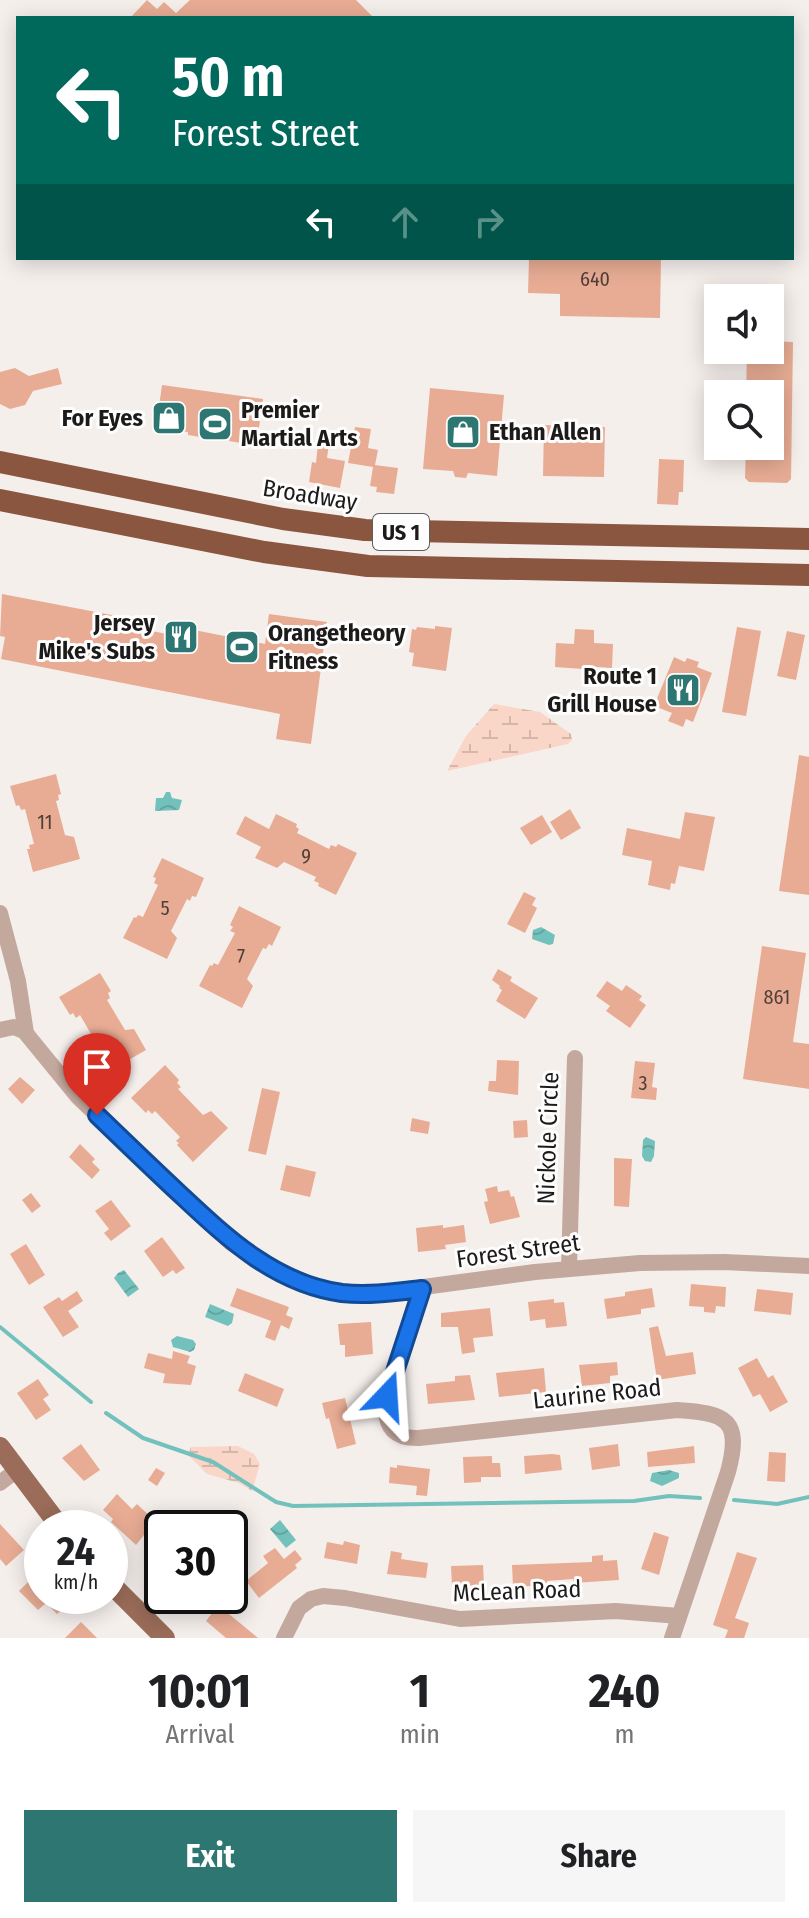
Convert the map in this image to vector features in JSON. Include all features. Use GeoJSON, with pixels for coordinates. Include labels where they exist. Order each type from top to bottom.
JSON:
{"type":"FeatureCollection","features":[{"type":"Feature","properties":{"kind":"highway","name":"Broadway"},"geometry":{"type":"LineString","coordinates":[[0,462],[270,516],[365,530],[809,539]]}},
{"type":"Feature","properties":{"kind":"highway","name":"US 1"},"geometry":{"type":"LineString","coordinates":[[0,500],[253,550],[368,566],[809,575]]}},
{"type":"Feature","properties":{"kind":"main road"},"geometry":{"type":"LineString","coordinates":[[0,1447],[47,1510]]}},
{"type":"Feature","properties":{"kind":"main road"},"geometry":{"type":"LineString","coordinates":[[128,1601],[165,1638]]}},
{"type":"Feature","properties":{"kind":"street"},"geometry":{"type":"LineString","coordinates":[[2,920],[18,981],[26,1033]]}},
{"type":"Feature","properties":{"kind":"street"},"geometry":{"type":"LineString","coordinates":[[0,1030],[16,1027],[26,1033]]}},
{"type":"Feature","properties":{"kind":"street","name":"Forest Street"},"geometry":{"type":"LineString","coordinates":[[26,1033],[78,1097],[219,1231],[245,1252],[287,1276],[328,1290],[363,1294],[422,1289],[569,1268],[675,1262],[809,1266]]}},
{"type":"Feature","properties":{"kind":"street","name":"Nickole Circle"},"geometry":{"type":"LineString","coordinates":[[569,1268],[575,1058]]}},
{"type":"Feature","properties":{"kind":"street","name":"Laurine Road"},"geometry":{"type":"LineString","coordinates":[[422,1289],[387,1396],[387,1417],[399,1434],[419,1438],[677,1410],[711,1413],[729,1425],[734,1435],[731,1461],[672,1638]]}},
{"type":"Feature","properties":{"kind":"street"},"geometry":{"type":"LineString","coordinates":[[0,1483],[17,1470]]}},
{"type":"Feature","properties":{"kind":"street","name":"McLean Road"},"geometry":{"type":"LineString","coordinates":[[284,1638],[299,1608],[311,1599],[323,1596],[460,1619],[616,1611],[679,1616]]}},
{"type":"Feature","properties":{"kind":"green space"},"geometry":{"type":"Polygon","coordinates":[[[494,704],[540,712],[571,734],[572,740],[568,744],[447,771],[466,736],[494,704]]]}},
{"type":"Feature","properties":{"kind":"green space"},"geometry":{"type":"Polygon","coordinates":[[[238,1446],[254,1454],[260,1464],[252,1491],[239,1483],[207,1474],[188,1455],[191,1447],[238,1446]]]}},
{"type":"Feature","properties":{"kind":"water"},"geometry":{"type":"Polygon","coordinates":[[[166,792],[170,792],[172,798],[182,800],[179,810],[155,811],[156,798],[163,798],[166,792]]]}},
{"type":"Feature","properties":{"kind":"water"},"geometry":{"type":"Polygon","coordinates":[[[541,927],[555,935],[553,944],[532,939],[533,930],[541,927]]]}},
{"type":"Feature","properties":{"kind":"water"},"geometry":{"type":"Polygon","coordinates":[[[646,1137],[655,1141],[651,1162],[645,1161],[642,1156],[646,1137]]]}},
{"type":"Feature","properties":{"kind":"water"},"geometry":{"type":"Polygon","coordinates":[[[124,1270],[139,1289],[128,1297],[114,1278],[124,1270]]]}},
{"type":"Feature","properties":{"kind":"water"},"geometry":{"type":"Polygon","coordinates":[[[210,1304],[234,1314],[232,1323],[228,1326],[205,1317],[210,1304]]]}},
{"type":"Feature","properties":{"kind":"water"},"geometry":{"type":"Polygon","coordinates":[[[177,1336],[193,1340],[196,1344],[194,1350],[190,1352],[173,1347],[171,1340],[177,1336]]]}},
{"type":"Feature","properties":{"kind":"water"},"geometry":{"type":"Polygon","coordinates":[[[669,1470],[679,1473],[679,1478],[662,1486],[650,1481],[652,1473],[669,1470]]]}},
{"type":"Feature","properties":{"kind":"water"},"geometry":{"type":"Polygon","coordinates":[[[280,1520],[296,1540],[286,1548],[270,1529],[280,1520]]]}},
{"type":"Feature","properties":{"kind":"building"},"geometry":{"type":"Polygon","coordinates":[[[147,0],[157,9],[164,2],[176,13],[190,0],[356,0],[372,16],[132,16],[147,0]]]}},
{"type":"Feature","properties":{"kind":"building"},"geometry":{"type":"Polygon","coordinates":[[[529,260],[661,260],[660,318],[560,316],[560,294],[528,293],[529,260]]]}},
{"type":"Feature","properties":{"kind":"building"},"geometry":{"type":"Polygon","coordinates":[[[784,342],[793,342],[791,479],[787,483],[749,482],[745,478],[746,460],[784,460],[784,380],[746,380],[747,364],[784,364],[784,342]]]}},
{"type":"Feature","properties":{"kind":"building"},"geometry":{"type":"Polygon","coordinates":[[[15,368],[29,376],[58,368],[62,384],[33,391],[25,405],[10,409],[0,404],[0,372],[15,368]]]}},
{"type":"Feature","properties":{"kind":"building"},"geometry":{"type":"Polygon","coordinates":[[[162,385],[263,399],[257,442],[241,440],[241,443],[229,441],[230,438],[200,434],[200,437],[188,435],[188,432],[156,428],[162,385]]]}},
{"type":"Feature","properties":{"kind":"building","name":"Ethan Allen"},"geometry":{"type":"Polygon","coordinates":[[[430,388],[504,395],[497,476],[468,473],[466,478],[455,477],[453,471],[423,469],[430,388]]]}},
{"type":"Feature","properties":{"kind":"building"},"geometry":{"type":"Polygon","coordinates":[[[544,425],[605,427],[604,477],[543,476],[544,425]]]}},
{"type":"Feature","properties":{"kind":"building"},"geometry":{"type":"Polygon","coordinates":[[[355,427],[371,429],[368,448],[378,450],[375,465],[398,468],[394,494],[376,492],[377,487],[370,486],[373,467],[348,463],[355,427]]]}},
{"type":"Feature","properties":{"kind":"building"},"geometry":{"type":"Polygon","coordinates":[[[318,443],[329,444],[327,458],[345,461],[340,488],[309,482],[312,462],[316,463],[318,443]]]}},
{"type":"Feature","properties":{"kind":"building"},"geometry":{"type":"Polygon","coordinates":[[[659,459],[684,460],[683,492],[679,492],[678,505],[657,504],[659,459]]]}},
{"type":"Feature","properties":{"kind":"building"},"geometry":{"type":"Polygon","coordinates":[[[2,594],[117,616],[116,624],[167,634],[169,625],[265,644],[269,614],[327,622],[311,744],[276,739],[280,714],[1,659],[5,637],[0,636],[2,594]]]}},
{"type":"Feature","properties":{"kind":"building"},"geometry":{"type":"Polygon","coordinates":[[[435,626],[452,628],[446,671],[412,666],[414,653],[409,652],[412,629],[435,629],[435,626]]]}},
{"type":"Feature","properties":{"kind":"building"},"geometry":{"type":"Polygon","coordinates":[[[737,627],[761,631],[746,716],[722,712],[737,627]]]}},
{"type":"Feature","properties":{"kind":"building"},"geometry":{"type":"Polygon","coordinates":[[[575,629],[594,630],[594,643],[613,644],[612,668],[555,667],[556,643],[574,644],[575,629]]]}},
{"type":"Feature","properties":{"kind":"building"},"geometry":{"type":"Polygon","coordinates":[[[787,631],[805,635],[796,680],[777,676],[787,631]]]}},
{"type":"Feature","properties":{"kind":"building","name":"Route 1 Grill House"},"geometry":{"type":"Polygon","coordinates":[[[674,657],[685,662],[687,658],[699,662],[697,667],[712,673],[693,722],[686,719],[683,727],[668,721],[672,713],[654,706],[674,657]]]}},
{"type":"Feature","properties":{"kind":"building"},"geometry":{"type":"Polygon","coordinates":[[[799,755],[809,757],[809,895],[779,891],[799,755]]]}},
{"type":"Feature","properties":{"kind":"building"},"geometry":{"type":"Polygon","coordinates":[[[56,774],[61,794],[56,801],[65,835],[74,837],[80,859],[33,872],[27,849],[34,844],[25,809],[16,806],[10,786],[56,774]]]}},
{"type":"Feature","properties":{"kind":"building"},"geometry":{"type":"Polygon","coordinates":[[[570,809],[581,828],[561,840],[550,822],[570,809]]]}},
{"type":"Feature","properties":{"kind":"building"},"geometry":{"type":"Polygon","coordinates":[[[685,812],[715,817],[704,871],[679,866],[675,884],[671,883],[670,890],[648,885],[652,861],[622,855],[627,828],[680,839],[685,812]]]}},
{"type":"Feature","properties":{"kind":"building"},"geometry":{"type":"Polygon","coordinates":[[[276,814],[297,824],[297,833],[329,849],[331,845],[336,847],[338,844],[357,853],[336,895],[318,886],[319,883],[314,881],[316,877],[284,862],[277,868],[255,858],[261,847],[236,834],[245,816],[269,829],[276,814]]]}},
{"type":"Feature","properties":{"kind":"building"},"geometry":{"type":"Polygon","coordinates":[[[542,815],[552,832],[531,845],[520,828],[542,815]]]}},
{"type":"Feature","properties":{"kind":"building"},"geometry":{"type":"Polygon","coordinates":[[[162,858],[204,878],[196,897],[192,896],[190,901],[187,899],[171,931],[177,938],[167,959],[123,938],[134,917],[143,917],[158,885],[153,877],[162,858]]]}},
{"type":"Feature","properties":{"kind":"building"},"geometry":{"type":"Polygon","coordinates":[[[524,892],[536,898],[532,905],[537,908],[525,933],[507,924],[524,892]]]}},
{"type":"Feature","properties":{"kind":"building"},"geometry":{"type":"Polygon","coordinates":[[[239,906],[281,927],[272,946],[269,944],[266,949],[263,948],[247,979],[253,986],[242,1008],[199,986],[210,965],[218,965],[235,933],[230,931],[233,927],[230,925],[239,906]]]}},
{"type":"Feature","properties":{"kind":"building"},"geometry":{"type":"Polygon","coordinates":[[[762,946],[806,953],[793,1042],[809,1044],[809,1089],[743,1079],[762,946]]]}},
{"type":"Feature","properties":{"kind":"building"},"geometry":{"type":"Polygon","coordinates":[[[498,969],[512,977],[510,981],[538,998],[525,1019],[496,1001],[502,990],[492,980],[498,969]]]}},
{"type":"Feature","properties":{"kind":"building"},"geometry":{"type":"Polygon","coordinates":[[[100,973],[111,991],[107,1000],[125,1030],[134,1029],[146,1050],[104,1074],[92,1054],[98,1046],[80,1015],[76,1018],[73,1013],[70,1015],[59,997],[100,973]]]}},
{"type":"Feature","properties":{"kind":"building"},"geometry":{"type":"Polygon","coordinates":[[[607,981],[622,991],[626,985],[642,996],[639,1000],[646,1005],[630,1028],[606,1011],[610,1006],[596,996],[607,981]]]}},
{"type":"Feature","properties":{"kind":"building"},"geometry":{"type":"Polygon","coordinates":[[[497,1060],[519,1061],[518,1095],[488,1091],[489,1081],[496,1081],[497,1060]]]}},
{"type":"Feature","properties":{"kind":"building"},"geometry":{"type":"Polygon","coordinates":[[[635,1061],[655,1063],[652,1087],[657,1088],[656,1100],[631,1098],[635,1061]]]}},
{"type":"Feature","properties":{"kind":"building"},"geometry":{"type":"Polygon","coordinates":[[[165,1065],[179,1080],[177,1083],[181,1087],[178,1089],[203,1115],[211,1111],[228,1128],[193,1162],[177,1145],[180,1137],[155,1111],[152,1114],[148,1110],[146,1113],[131,1098],[165,1065]]]}},
{"type":"Feature","properties":{"kind":"building"},"geometry":{"type":"Polygon","coordinates":[[[20,1077],[35,1090],[22,1104],[8,1089],[20,1077]]]}},
{"type":"Feature","properties":{"kind":"building"},"geometry":{"type":"Polygon","coordinates":[[[262,1088],[280,1092],[266,1155],[248,1151],[262,1088]]]}},
{"type":"Feature","properties":{"kind":"building"},"geometry":{"type":"Polygon","coordinates":[[[412,1118],[430,1122],[428,1134],[410,1131],[412,1118]]]}},
{"type":"Feature","properties":{"kind":"building"},"geometry":{"type":"Polygon","coordinates":[[[527,1120],[528,1137],[514,1138],[513,1121],[527,1120]]]}},
{"type":"Feature","properties":{"kind":"building"},"geometry":{"type":"Polygon","coordinates":[[[80,1144],[95,1159],[92,1162],[100,1170],[92,1179],[69,1157],[80,1144]]]}},
{"type":"Feature","properties":{"kind":"building"},"geometry":{"type":"Polygon","coordinates":[[[614,1158],[632,1159],[629,1207],[614,1206],[614,1158]]]}},
{"type":"Feature","properties":{"kind":"building"},"geometry":{"type":"Polygon","coordinates":[[[286,1165],[316,1172],[310,1197],[280,1190],[286,1165]]]}},
{"type":"Feature","properties":{"kind":"building"},"geometry":{"type":"Polygon","coordinates":[[[497,1186],[498,1192],[509,1190],[511,1197],[514,1196],[520,1217],[490,1224],[484,1202],[488,1201],[485,1189],[497,1186]]]}},
{"type":"Feature","properties":{"kind":"building"},"geometry":{"type":"Polygon","coordinates":[[[31,1193],[41,1206],[32,1213],[22,1200],[31,1193]]]}},
{"type":"Feature","properties":{"kind":"building"},"geometry":{"type":"Polygon","coordinates":[[[111,1200],[131,1226],[111,1241],[104,1233],[109,1229],[95,1211],[111,1200]]]}},
{"type":"Feature","properties":{"kind":"building"},"geometry":{"type":"Polygon","coordinates":[[[443,1225],[443,1228],[464,1225],[466,1242],[445,1245],[446,1249],[418,1252],[416,1228],[443,1225]]]}},
{"type":"Feature","properties":{"kind":"building"},"geometry":{"type":"Polygon","coordinates":[[[162,1237],[185,1268],[176,1274],[173,1270],[163,1277],[144,1251],[162,1237]]]}},
{"type":"Feature","properties":{"kind":"building"},"geometry":{"type":"Polygon","coordinates":[[[26,1244],[45,1275],[29,1285],[10,1254],[26,1244]]]}},
{"type":"Feature","properties":{"kind":"building"},"geometry":{"type":"Polygon","coordinates":[[[691,1284],[726,1287],[725,1307],[716,1306],[715,1313],[704,1312],[704,1307],[689,1306],[691,1284]]]}},
{"type":"Feature","properties":{"kind":"building"},"geometry":{"type":"Polygon","coordinates":[[[237,1288],[289,1307],[286,1315],[293,1318],[289,1329],[281,1325],[275,1341],[265,1337],[271,1321],[230,1306],[237,1288]]]}},
{"type":"Feature","properties":{"kind":"building"},"geometry":{"type":"Polygon","coordinates":[[[652,1288],[655,1307],[641,1309],[641,1314],[607,1319],[604,1299],[652,1288]]]}},
{"type":"Feature","properties":{"kind":"building"},"geometry":{"type":"Polygon","coordinates":[[[757,1289],[793,1293],[791,1315],[754,1311],[757,1289]]]}},
{"type":"Feature","properties":{"kind":"building"},"geometry":{"type":"Polygon","coordinates":[[[77,1291],[83,1301],[68,1311],[79,1327],[63,1337],[43,1307],[59,1297],[62,1301],[77,1291]]]}},
{"type":"Feature","properties":{"kind":"building"},"geometry":{"type":"Polygon","coordinates":[[[554,1299],[554,1303],[564,1302],[567,1326],[546,1328],[545,1319],[530,1321],[528,1302],[554,1299]]]}},
{"type":"Feature","properties":{"kind":"building"},"geometry":{"type":"Polygon","coordinates":[[[490,1308],[493,1336],[473,1338],[475,1352],[462,1354],[458,1327],[441,1327],[441,1313],[490,1308]]]}},
{"type":"Feature","properties":{"kind":"building"},"geometry":{"type":"Polygon","coordinates":[[[371,1322],[373,1354],[345,1357],[345,1345],[340,1345],[338,1324],[371,1322]]]}},
{"type":"Feature","properties":{"kind":"building"},"geometry":{"type":"Polygon","coordinates":[[[658,1326],[666,1356],[693,1352],[696,1374],[657,1380],[649,1328],[658,1326]]]}},
{"type":"Feature","properties":{"kind":"building"},"geometry":{"type":"Polygon","coordinates":[[[173,1351],[190,1356],[187,1363],[196,1366],[191,1385],[163,1383],[165,1374],[144,1368],[148,1353],[172,1359],[173,1351]]]}},
{"type":"Feature","properties":{"kind":"building"},"geometry":{"type":"Polygon","coordinates":[[[757,1358],[768,1378],[773,1375],[788,1402],[770,1412],[760,1394],[753,1397],[738,1368],[757,1358]]]}},
{"type":"Feature","properties":{"kind":"building"},"geometry":{"type":"Polygon","coordinates":[[[617,1362],[618,1375],[610,1376],[610,1383],[582,1386],[579,1365],[617,1362]]]}},
{"type":"Feature","properties":{"kind":"building"},"geometry":{"type":"Polygon","coordinates":[[[544,1368],[546,1392],[499,1397],[496,1373],[544,1368]]]}},
{"type":"Feature","properties":{"kind":"building"},"geometry":{"type":"Polygon","coordinates":[[[245,1373],[284,1389],[277,1407],[238,1391],[245,1373]]]}},
{"type":"Feature","properties":{"kind":"building"},"geometry":{"type":"Polygon","coordinates":[[[470,1375],[475,1400],[428,1404],[426,1384],[455,1381],[455,1376],[470,1375]]]}},
{"type":"Feature","properties":{"kind":"building"},"geometry":{"type":"Polygon","coordinates":[[[38,1379],[49,1395],[43,1399],[51,1410],[36,1420],[17,1393],[38,1379]]]}},
{"type":"Feature","properties":{"kind":"building"},"geometry":{"type":"Polygon","coordinates":[[[345,1398],[356,1444],[337,1449],[322,1403],[345,1398]]]}},
{"type":"Feature","properties":{"kind":"building"},"geometry":{"type":"Polygon","coordinates":[[[81,1444],[100,1470],[84,1481],[62,1458],[81,1444]]]}},
{"type":"Feature","properties":{"kind":"building"},"geometry":{"type":"Polygon","coordinates":[[[618,1444],[620,1466],[592,1470],[589,1448],[618,1444]]]}},
{"type":"Feature","properties":{"kind":"building"},"geometry":{"type":"Polygon","coordinates":[[[694,1446],[695,1463],[648,1467],[647,1452],[694,1446]]]}},
{"type":"Feature","properties":{"kind":"building"},"geometry":{"type":"Polygon","coordinates":[[[769,1452],[786,1453],[785,1482],[767,1481],[769,1452]]]}},
{"type":"Feature","properties":{"kind":"building"},"geometry":{"type":"Polygon","coordinates":[[[560,1455],[562,1470],[525,1474],[524,1456],[560,1455]]]}},
{"type":"Feature","properties":{"kind":"building"},"geometry":{"type":"Polygon","coordinates":[[[492,1456],[492,1463],[500,1463],[501,1477],[481,1477],[481,1482],[464,1483],[463,1457],[492,1456]]]}},
{"type":"Feature","properties":{"kind":"building"},"geometry":{"type":"Polygon","coordinates":[[[397,1465],[430,1469],[427,1496],[416,1495],[417,1486],[389,1483],[390,1467],[397,1468],[397,1465]]]}},
{"type":"Feature","properties":{"kind":"building"},"geometry":{"type":"Polygon","coordinates":[[[156,1468],[165,1473],[157,1486],[148,1480],[156,1468]]]}},
{"type":"Feature","properties":{"kind":"building"},"geometry":{"type":"Polygon","coordinates":[[[117,1494],[132,1509],[137,1504],[144,1511],[144,1535],[136,1545],[128,1538],[128,1510],[103,1510],[117,1494]]]}},
{"type":"Feature","properties":{"kind":"building"},"geometry":{"type":"Polygon","coordinates":[[[0,1524],[24,1550],[6,1566],[0,1559],[0,1524]]]}},
{"type":"Feature","properties":{"kind":"building"},"geometry":{"type":"Polygon","coordinates":[[[654,1532],[669,1537],[659,1575],[641,1569],[654,1532]]]}},
{"type":"Feature","properties":{"kind":"building"},"geometry":{"type":"Polygon","coordinates":[[[344,1541],[360,1545],[357,1564],[324,1558],[327,1542],[343,1545],[344,1541]]]}},
{"type":"Feature","properties":{"kind":"building"},"geometry":{"type":"Polygon","coordinates":[[[275,1548],[284,1559],[295,1550],[302,1559],[295,1565],[297,1568],[259,1598],[248,1579],[268,1563],[263,1556],[275,1548]]]}},
{"type":"Feature","properties":{"kind":"building"},"geometry":{"type":"Polygon","coordinates":[[[391,1551],[402,1553],[401,1559],[428,1563],[426,1578],[387,1574],[391,1551]]]}},
{"type":"Feature","properties":{"kind":"building"},"geometry":{"type":"Polygon","coordinates":[[[737,1552],[757,1558],[735,1618],[749,1623],[744,1638],[725,1638],[728,1630],[713,1625],[737,1552]]]}},
{"type":"Feature","properties":{"kind":"building"},"geometry":{"type":"Polygon","coordinates":[[[603,1555],[603,1561],[617,1560],[619,1580],[574,1583],[573,1579],[547,1581],[547,1585],[513,1587],[512,1565],[592,1562],[592,1556],[603,1555]]]}},
{"type":"Feature","properties":{"kind":"building"},"geometry":{"type":"Polygon","coordinates":[[[483,1565],[484,1585],[452,1586],[451,1566],[483,1565]]]}},
{"type":"Feature","properties":{"kind":"building"},"geometry":{"type":"Polygon","coordinates":[[[211,1614],[229,1614],[258,1638],[226,1638],[206,1621],[211,1614]]]}},
{"type":"Feature","properties":{"kind":"building"},"geometry":{"type":"Polygon","coordinates":[[[81,1622],[97,1638],[65,1638],[81,1622]]]}},
{"type":"Feature","properties":{"kind":"waterway"},"geometry":{"type":"LineString","coordinates":[[0,1327],[91,1402]]}},
{"type":"Feature","properties":{"kind":"waterway"},"geometry":{"type":"LineString","coordinates":[[106,1413],[143,1438],[213,1462],[276,1502],[293,1506],[634,1501],[669,1496],[700,1498]]}},
{"type":"Feature","properties":{"kind":"waterway"},"geometry":{"type":"LineString","coordinates":[[734,1500],[777,1504],[809,1497]]}},
{"type":"Feature","properties":{"kind":"place","name":"For Eyes"},"geometry":{"type":"Point","coordinates":[169,418]}},
{"type":"Feature","properties":{"kind":"place","name":"Premier Martial Arts"},"geometry":{"type":"Point","coordinates":[215,424]}},
{"type":"Feature","properties":{"kind":"place","name":"Ethan Allen"},"geometry":{"type":"Point","coordinates":[463,432]}},
{"type":"Feature","properties":{"kind":"place","name":"Jersey Mike's Subs"},"geometry":{"type":"Point","coordinates":[181,637]}},
{"type":"Feature","properties":{"kind":"place","name":"Orangetheory Fitness"},"geometry":{"type":"Point","coordinates":[242,647]}},
{"type":"Feature","properties":{"kind":"place","name":"Route 1 Grill House"},"geometry":{"type":"Point","coordinates":[683,690]}},
{"type":"Feature","properties":{"kind":"route"},"geometry":{"type":"LineString","coordinates":[[97,1115],[231,1243],[271,1268],[304,1283],[341,1293],[422,1289],[387,1396]]}}]}
